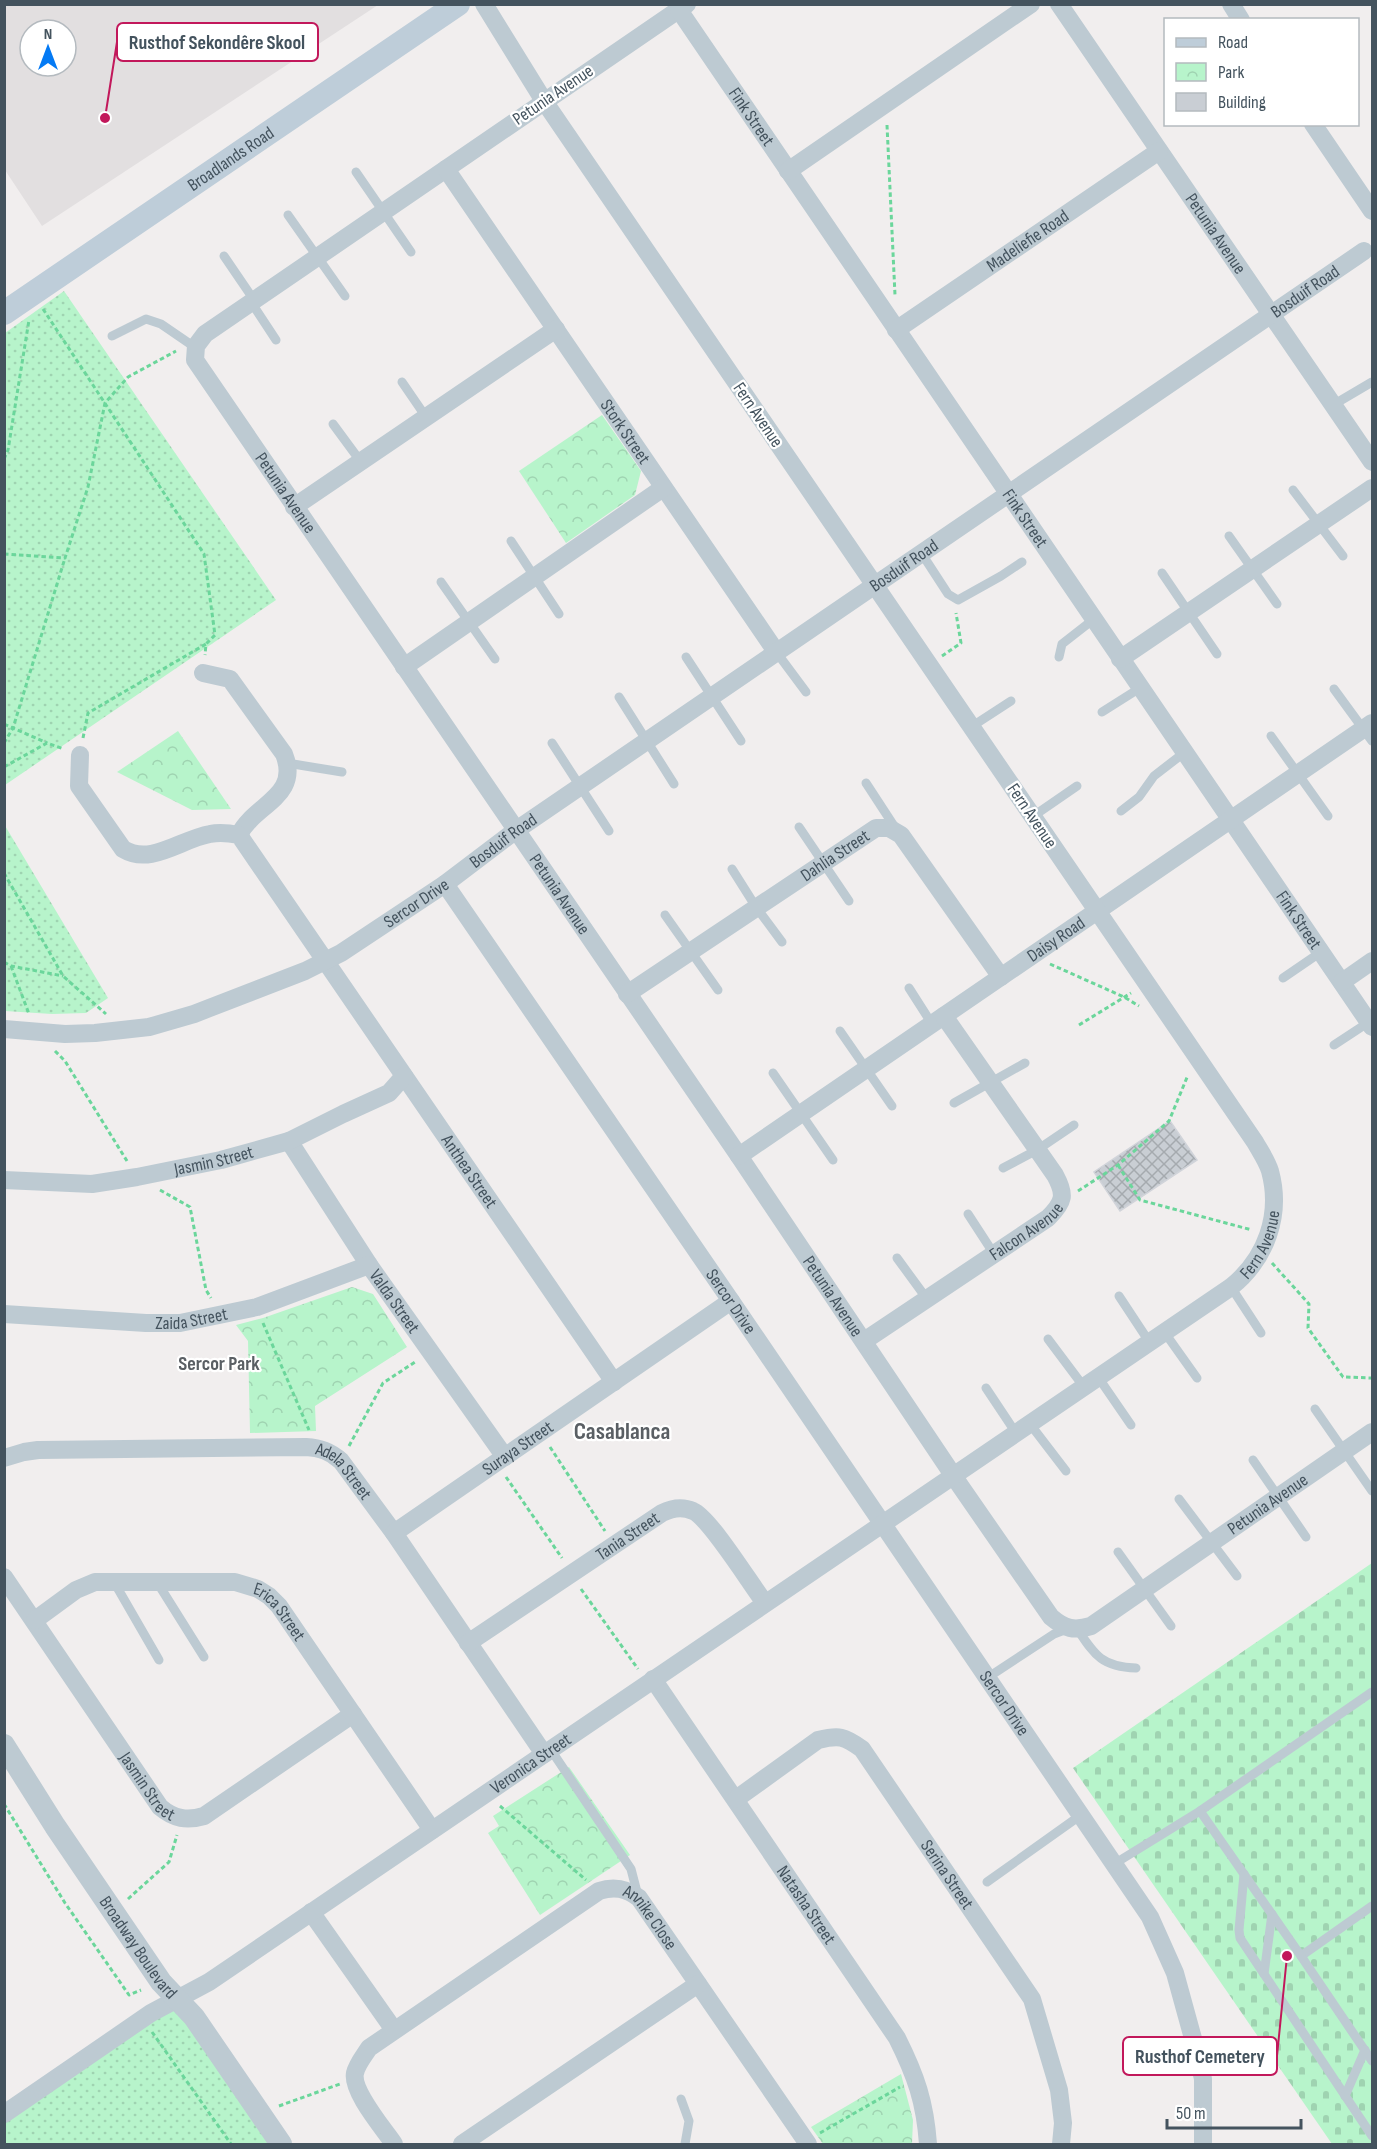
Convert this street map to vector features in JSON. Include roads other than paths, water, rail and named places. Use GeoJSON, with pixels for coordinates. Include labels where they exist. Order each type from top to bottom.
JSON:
{"type":"FeatureCollection","features":[{"type":"Feature","properties":{"kind":"main road","name":"Broadlands Road"},"geometry":{"type":"LineString","coordinates":[[4,313],[458,4]]}},
{"type":"Feature","properties":{"kind":"street","name":"Fern Avenue"},"geometry":{"type":"LineString","coordinates":[[484,4],[544,101],[1255,1142],[1269,1169],[1274,1209],[1265,1243],[1252,1267],[1231,1287],[882,1524]]}},
{"type":"Feature","properties":{"kind":"street"},"geometry":{"type":"LineString","coordinates":[[788,171],[1031,4]]}},
{"type":"Feature","properties":{"kind":"street","name":"Petunia Avenue"},"geometry":{"type":"LineString","coordinates":[[1059,4],[1372,462]]}},
{"type":"Feature","properties":{"kind":"street"},"geometry":{"type":"LineString","coordinates":[[1231,4],[1240,18]]}},
{"type":"Feature","properties":{"kind":"street","name":"Petunia Avenue"},"geometry":{"type":"LineString","coordinates":[[683,7],[205,334],[193,346],[195,360],[1051,1617],[1073,1629],[1091,1626],[1372,1432]]}},
{"type":"Feature","properties":{"kind":"street","name":"Fink Street"},"geometry":{"type":"LineString","coordinates":[[683,7],[788,171],[1371,1024]]}},
{"type":"Feature","properties":{"kind":"street"},"geometry":{"type":"LineString","coordinates":[[1314,126],[1372,211]]}},
{"type":"Feature","properties":{"kind":"street","name":"Madeliefie Road"},"geometry":{"type":"LineString","coordinates":[[896,330],[1159,151]]}},
{"type":"Feature","properties":{"kind":"street","name":"Stork Street"},"geometry":{"type":"LineString","coordinates":[[446,169],[777,653]]}},
{"type":"Feature","properties":{"kind":"street","name":"Bosduif Road"},"geometry":{"type":"LineString","coordinates":[[445,884],[515,831],[1364,251]]}},
{"type":"Feature","properties":{"kind":"street"},"geometry":{"type":"LineString","coordinates":[[294,507],[556,328]]}},
{"type":"Feature","properties":{"kind":"street"},"geometry":{"type":"LineString","coordinates":[[404,667],[663,488]]}},
{"type":"Feature","properties":{"kind":"street"},"geometry":{"type":"LineString","coordinates":[[1120,659],[1372,488]]}},
{"type":"Feature","properties":{"kind":"street"},"geometry":{"type":"LineString","coordinates":[[80,755],[79,786],[123,849],[130,854],[147,855],[211,834],[238,835],[246,822],[281,792],[287,779],[287,763],[284,754],[230,679],[203,674]]}},
{"type":"Feature","properties":{"kind":"street","name":"Daisy Road"},"geometry":{"type":"LineString","coordinates":[[739,1156],[1231,820],[1370,731]]}},
{"type":"Feature","properties":{"kind":"street","name":"Dahlia Street"},"geometry":{"type":"LineString","coordinates":[[627,994],[876,828],[889,828],[901,835]]}},
{"type":"Feature","properties":{"kind":"street","name":"Anthea Street"},"geometry":{"type":"LineString","coordinates":[[238,835],[614,1382]]}},
{"type":"Feature","properties":{"kind":"street"},"geometry":{"type":"LineString","coordinates":[[901,835],[1001,977]]}},
{"type":"Feature","properties":{"kind":"street","name":"Sercor Drive"},"geometry":{"type":"LineString","coordinates":[[4,1029],[65,1034],[126,1030],[194,1014],[305,971],[341,953],[445,884],[732,1301],[1150,1917],[1175,1973],[1203,2079],[1203,2145]]}},
{"type":"Feature","properties":{"kind":"street"},"geometry":{"type":"LineString","coordinates":[[1342,982],[1372,961]]}},
{"type":"Feature","properties":{"kind":"street","name":"Falcon Avenue"},"geometry":{"type":"LineString","coordinates":[[864,1341],[1048,1218],[1061,1201],[1062,1187],[1037,1150],[991,1083],[938,1020]]}},
{"type":"Feature","properties":{"kind":"street","name":"Jasmin Street"},"geometry":{"type":"LineString","coordinates":[[4,1180],[74,1184],[137,1177],[220,1160],[289,1141],[343,1113],[389,1093],[404,1076]]}},
{"type":"Feature","properties":{"kind":"street","name":"Valda Street"},"geometry":{"type":"LineString","coordinates":[[289,1141],[369,1265],[505,1457]]}},
{"type":"Feature","properties":{"kind":"street","name":"Zaida Street"},"geometry":{"type":"LineString","coordinates":[[4,1314],[164,1323],[220,1316],[256,1307],[369,1265]]}},
{"type":"Feature","properties":{"kind":"street","name":"Suraya Street"},"geometry":{"type":"LineString","coordinates":[[394,1533],[732,1301]]}},
{"type":"Feature","properties":{"kind":"street","name":"Adela Street"},"geometry":{"type":"LineString","coordinates":[[4,1458],[38,1450],[316,1448],[326,1450],[341,1461],[394,1533],[468,1643],[547,1752]]}},
{"type":"Feature","properties":{"kind":"street","name":"Tania Street"},"geometry":{"type":"LineString","coordinates":[[468,1643],[669,1509],[693,1510],[707,1521],[765,1603]]}},
{"type":"Feature","properties":{"kind":"street","name":"Veronica Street"},"geometry":{"type":"LineString","coordinates":[[4,2114],[143,2019],[209,1982],[882,1524]]}},
{"type":"Feature","properties":{"kind":"street","name":"Jasmin Street"},"geometry":{"type":"LineString","coordinates":[[4,1577],[160,1808],[173,1816],[188,1819],[204,1816],[353,1714]]}},
{"type":"Feature","properties":{"kind":"street","name":"Erica Street"},"geometry":{"type":"LineString","coordinates":[[35,1620],[82,1586],[95,1582],[235,1582],[258,1589],[279,1606],[432,1830]]}},
{"type":"Feature","properties":{"kind":"street","name":"Natasha Street"},"geometry":{"type":"LineString","coordinates":[[653,1679],[897,2038],[916,2079],[925,2110],[928,2145]]}},
{"type":"Feature","properties":{"kind":"street","name":"Serina Street"},"geometry":{"type":"LineString","coordinates":[[736,1799],[818,1740],[834,1736],[847,1738],[862,1749],[1032,1999],[1059,2090],[1063,2123],[1061,2145]]}},
{"type":"Feature","properties":{"kind":"street","name":"Broadway Boulevard"},"geometry":{"type":"LineString","coordinates":[[4,1745],[55,1826],[161,1982],[194,2017],[281,2145]]}},
{"type":"Feature","properties":{"kind":"street","name":"Annike Close"},"geometry":{"type":"LineString","coordinates":[[394,2145],[357,2090],[355,2079],[359,2063],[369,2048],[599,1891],[613,1887],[620,1888],[639,1898],[807,2143]]}},
{"type":"Feature","properties":{"kind":"street"},"geometry":{"type":"LineString","coordinates":[[311,1912],[394,2030]]}},
{"type":"Feature","properties":{"kind":"street"},"geometry":{"type":"LineString","coordinates":[[462,2145],[698,1984]]}},
{"type":"Feature","properties":{"kind":"lane"},"geometry":{"type":"LineString","coordinates":[[356,172],[411,252]]}},
{"type":"Feature","properties":{"kind":"lane"},"geometry":{"type":"LineString","coordinates":[[288,215],[345,296]]}},
{"type":"Feature","properties":{"kind":"lane"},"geometry":{"type":"LineString","coordinates":[[224,256],[276,340]]}},
{"type":"Feature","properties":{"kind":"lane"},"geometry":{"type":"LineString","coordinates":[[112,336],[146,319],[161,324],[193,346]]}},
{"type":"Feature","properties":{"kind":"lane"},"geometry":{"type":"LineString","coordinates":[[402,382],[426,417]]}},
{"type":"Feature","properties":{"kind":"lane"},"geometry":{"type":"LineString","coordinates":[[1334,405],[1372,382]]}},
{"type":"Feature","properties":{"kind":"lane"},"geometry":{"type":"LineString","coordinates":[[333,424],[361,462]]}},
{"type":"Feature","properties":{"kind":"lane"},"geometry":{"type":"LineString","coordinates":[[1293,490],[1343,556]]}},
{"type":"Feature","properties":{"kind":"lane"},"geometry":{"type":"LineString","coordinates":[[1229,536],[1278,604]]}},
{"type":"Feature","properties":{"kind":"lane"},"geometry":{"type":"LineString","coordinates":[[511,541],[559,614]]}},
{"type":"Feature","properties":{"kind":"lane"},"geometry":{"type":"LineString","coordinates":[[922,554],[948,594],[954,599],[964,597],[1022,562]]}},
{"type":"Feature","properties":{"kind":"lane"},"geometry":{"type":"LineString","coordinates":[[1162,573],[1217,654]]}},
{"type":"Feature","properties":{"kind":"lane"},"geometry":{"type":"LineString","coordinates":[[441,582],[495,660]]}},
{"type":"Feature","properties":{"kind":"lane"},"geometry":{"type":"LineString","coordinates":[[1059,657],[1062,644],[1094,619]]}},
{"type":"Feature","properties":{"kind":"lane","name":"Stork Street"},"geometry":{"type":"LineString","coordinates":[[777,653],[806,692]]}},
{"type":"Feature","properties":{"kind":"lane"},"geometry":{"type":"LineString","coordinates":[[686,657],[741,741]]}},
{"type":"Feature","properties":{"kind":"lane"},"geometry":{"type":"LineString","coordinates":[[1102,712],[1140,688]]}},
{"type":"Feature","properties":{"kind":"lane"},"geometry":{"type":"LineString","coordinates":[[1334,689],[1370,731]]}},
{"type":"Feature","properties":{"kind":"lane"},"geometry":{"type":"LineString","coordinates":[[619,697],[674,784]]}},
{"type":"Feature","properties":{"kind":"lane"},"geometry":{"type":"LineString","coordinates":[[971,727],[1011,701]]}},
{"type":"Feature","properties":{"kind":"lane"},"geometry":{"type":"LineString","coordinates":[[1271,736],[1328,816]]}},
{"type":"Feature","properties":{"kind":"lane"},"geometry":{"type":"LineString","coordinates":[[552,743],[579,788],[609,831]]}},
{"type":"Feature","properties":{"kind":"lane"},"geometry":{"type":"LineString","coordinates":[[1121,811],[1139,797],[1154,776],[1185,752]]}},
{"type":"Feature","properties":{"kind":"lane"},"geometry":{"type":"LineString","coordinates":[[287,763],[342,772]]}},
{"type":"Feature","properties":{"kind":"lane"},"geometry":{"type":"LineString","coordinates":[[866,783],[901,835]]}},
{"type":"Feature","properties":{"kind":"lane"},"geometry":{"type":"LineString","coordinates":[[1032,817],[1077,786]]}},
{"type":"Feature","properties":{"kind":"lane"},"geometry":{"type":"LineString","coordinates":[[799,827],[849,901]]}},
{"type":"Feature","properties":{"kind":"lane"},"geometry":{"type":"LineString","coordinates":[[732,869],[782,942]]}},
{"type":"Feature","properties":{"kind":"lane"},"geometry":{"type":"LineString","coordinates":[[665,915],[718,990]]}},
{"type":"Feature","properties":{"kind":"lane"},"geometry":{"type":"LineString","coordinates":[[1283,978],[1321,952]]}},
{"type":"Feature","properties":{"kind":"lane"},"geometry":{"type":"LineString","coordinates":[[909,988],[938,1020]]}},
{"type":"Feature","properties":{"kind":"lane"},"geometry":{"type":"LineString","coordinates":[[1334,1045],[1371,1024]]}},
{"type":"Feature","properties":{"kind":"lane"},"geometry":{"type":"LineString","coordinates":[[840,1031],[892,1106]]}},
{"type":"Feature","properties":{"kind":"lane"},"geometry":{"type":"LineString","coordinates":[[954,1103],[1025,1062]]}},
{"type":"Feature","properties":{"kind":"lane"},"geometry":{"type":"LineString","coordinates":[[773,1073],[833,1160]]}},
{"type":"Feature","properties":{"kind":"lane"},"geometry":{"type":"LineString","coordinates":[[1004,1168],[1037,1150],[1074,1125]]}},
{"type":"Feature","properties":{"kind":"lane"},"geometry":{"type":"LineString","coordinates":[[969,1214],[994,1254]]}},
{"type":"Feature","properties":{"kind":"lane"},"geometry":{"type":"LineString","coordinates":[[897,1258],[927,1299]]}},
{"type":"Feature","properties":{"kind":"lane"},"geometry":{"type":"LineString","coordinates":[[1231,1287],[1261,1333]]}},
{"type":"Feature","properties":{"kind":"lane"},"geometry":{"type":"LineString","coordinates":[[1119,1296],[1197,1378]]}},
{"type":"Feature","properties":{"kind":"lane"},"geometry":{"type":"LineString","coordinates":[[1048,1339],[1131,1425]]}},
{"type":"Feature","properties":{"kind":"lane"},"geometry":{"type":"LineString","coordinates":[[987,1388],[1023,1429],[1066,1471]]}},
{"type":"Feature","properties":{"kind":"lane"},"geometry":{"type":"LineString","coordinates":[[1315,1409],[1372,1491]]}},
{"type":"Feature","properties":{"kind":"lane"},"geometry":{"type":"LineString","coordinates":[[1253,1460],[1306,1537]]}},
{"type":"Feature","properties":{"kind":"lane"},"geometry":{"type":"LineString","coordinates":[[1179,1499],[1237,1576]]}},
{"type":"Feature","properties":{"kind":"lane"},"geometry":{"type":"LineString","coordinates":[[1118,1551],[1171,1626]]}},
{"type":"Feature","properties":{"kind":"lane"},"geometry":{"type":"LineString","coordinates":[[114,1582],[159,1660]]}},
{"type":"Feature","properties":{"kind":"lane"},"geometry":{"type":"LineString","coordinates":[[157,1582],[204,1657]]}},
{"type":"Feature","properties":{"kind":"lane"},"geometry":{"type":"LineString","coordinates":[[987,1678],[1054,1634],[1073,1629],[1100,1659],[1110,1665],[1136,1668]]}},
{"type":"Feature","properties":{"kind":"lane"},"geometry":{"type":"LineString","coordinates":[[1114,1864],[1200,1811],[1372,1692]]}},
{"type":"Feature","properties":{"kind":"lane"},"geometry":{"type":"LineString","coordinates":[[547,1752],[631,1869],[639,1898]]}},
{"type":"Feature","properties":{"kind":"lane"},"geometry":{"type":"LineString","coordinates":[[1200,1811],[1372,2061]]}},
{"type":"Feature","properties":{"kind":"lane"},"geometry":{"type":"LineString","coordinates":[[987,1882],[1081,1815]]}},
{"type":"Feature","properties":{"kind":"lane"},"geometry":{"type":"LineString","coordinates":[[1244,1874],[1239,1934],[1372,2136]]}},
{"type":"Feature","properties":{"kind":"lane"},"geometry":{"type":"LineString","coordinates":[[1301,1956],[1372,1906]]}},
{"type":"Feature","properties":{"kind":"lane"},"geometry":{"type":"LineString","coordinates":[[1264,1974],[1272,1914]]}},
{"type":"Feature","properties":{"kind":"lane"},"geometry":{"type":"LineString","coordinates":[[1345,2096],[1365,2050]]}},
{"type":"Feature","properties":{"kind":"lane"},"geometry":{"type":"LineString","coordinates":[[681,2099],[689,2121],[685,2145]]}},
{"type":"Feature","properties":{"kind":"place","name":"Rusthof Sekondêre Skool"},"geometry":{"type":"Point","coordinates":[105,118]}},
{"type":"Feature","properties":{"kind":"place","name":"Rusthof Cemetery"},"geometry":{"type":"Point","coordinates":[1287,1956]}},
{"type":"Feature","properties":{"kind":"district","name":"Sercor Park"},"geometry":{"type":"Point","coordinates":[219,1364]}},
{"type":"Feature","properties":{"kind":"district","name":"Casablanca"},"geometry":{"type":"Point","coordinates":[622,1431]}}]}
